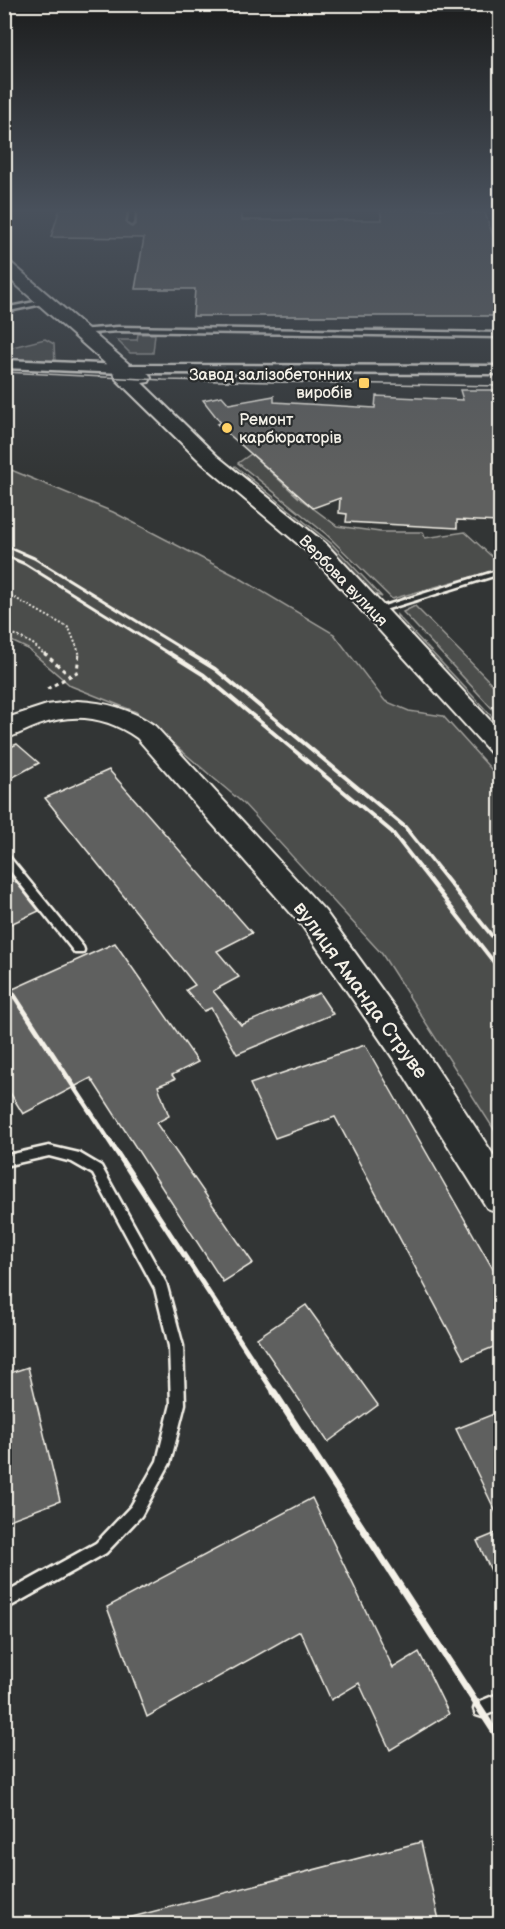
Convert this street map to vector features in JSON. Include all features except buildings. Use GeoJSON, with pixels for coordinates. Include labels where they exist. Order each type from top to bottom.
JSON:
{"type":"FeatureCollection","features":[{"type":"Feature","properties":{"kind":"main road","name":"Вербова вулиця"},"geometry":{"type":"LineString","coordinates":[[41,298],[123,369],[123,375],[210,460],[318,549],[501,747]]}},
{"type":"Feature","properties":{"kind":"main road","name":"вулиця Аманда Струве"},"geometry":{"type":"LineString","coordinates":[[4,730],[30,717],[67,709],[95,711],[122,717],[146,732],[314,919],[409,1054],[501,1196]]}},
{"type":"Feature","properties":{"kind":"street"},"geometry":{"type":"LineString","coordinates":[[4,363],[123,369],[501,370]]}},
{"type":"Feature","properties":{"kind":"lane"},"geometry":{"type":"LineString","coordinates":[[4,310],[45,302]]}},
{"type":"Feature","properties":{"kind":"lane"},"geometry":{"type":"LineString","coordinates":[[78,332],[118,329],[501,335]]}},
{"type":"Feature","properties":{"kind":"lane"},"geometry":{"type":"LineString","coordinates":[[375,610],[501,572]]}},
{"type":"Feature","properties":{"kind":"lane"},"geometry":{"type":"LineString","coordinates":[[4,856],[79,950]]}},
{"type":"Feature","properties":{"kind":"lane"},"geometry":{"type":"LineString","coordinates":[[4,1161],[49,1151],[75,1157],[97,1170],[161,1287],[176,1346],[178,1404],[163,1463],[136,1511],[101,1548],[4,1603]]}},
{"type":"Feature","properties":{"kind":"lane"},"geometry":{"type":"LineString","coordinates":[[482,1709],[501,1701]]}},
{"type":"Feature","properties":{"kind":"path"},"geometry":{"type":"LineString","coordinates":[[4,592],[69,628],[80,655],[76,672],[47,689]]}},
{"type":"Feature","properties":{"kind":"path"},"geometry":{"type":"LineString","coordinates":[[4,629],[33,644],[71,677]]}},
{"type":"Feature","properties":{"kind":"shaded area"},"geometry":{"type":"Polygon","coordinates":[[[138,334],[155,334],[153,353],[130,353],[117,340],[137,340],[138,334]]]}},
{"type":"Feature","properties":{"kind":"shaded area"},"geometry":{"type":"Polygon","coordinates":[[[45,339],[54,344],[55,363],[5,360],[4,349],[45,339]]]}},
{"type":"Feature","properties":{"kind":"shaded area"},"geometry":{"type":"Polygon","coordinates":[[[251,454],[298,497],[337,526],[380,532],[423,532],[425,538],[465,532],[500,564],[496,570],[392,599],[326,534],[238,463],[251,454]]]}},
{"type":"Feature","properties":{"kind":"shaded area"},"geometry":{"type":"Polygon","coordinates":[[[235,466],[332,544],[382,597],[369,592],[232,471],[235,466]]]}},
{"type":"Feature","properties":{"kind":"shaded area"},"geometry":{"type":"Polygon","coordinates":[[[4,467],[113,512],[238,577],[334,634],[385,701],[409,711],[443,716],[500,779],[500,1139],[382,954],[244,804],[136,712],[71,686],[28,649],[5,638],[4,467]]]}},
{"type":"Feature","properties":{"kind":"shaded area"},"geometry":{"type":"Polygon","coordinates":[[[415,606],[500,692],[500,717],[403,612],[415,606]]]}},
{"type":"Feature","properties":{"kind":"shaded area"},"geometry":{"type":"Polygon","coordinates":[[[397,615],[500,725],[500,734],[397,623],[397,615]]]}},
{"type":"Feature","properties":{"kind":"tram line"},"geometry":{"type":"LineString","coordinates":[[4,372],[163,380],[500,386]]}},
{"type":"Feature","properties":{"kind":"railway"},"geometry":{"type":"LineString","coordinates":[[4,545],[34,558],[192,655]]}},
{"type":"Feature","properties":{"kind":"railway"},"geometry":{"type":"LineString","coordinates":[[4,555],[25,564],[171,655]]}},
{"type":"Feature","properties":{"kind":"railway"},"geometry":{"type":"LineString","coordinates":[[169,653],[204,675],[392,832],[500,970]]}},
{"type":"Feature","properties":{"kind":"railway"},"geometry":{"type":"LineString","coordinates":[[189,653],[215,669],[405,827],[500,946]]}},
{"type":"Feature","properties":{"kind":"railway"},"geometry":{"type":"LineString","coordinates":[[4,980],[275,1394]]}},
{"type":"Feature","properties":{"kind":"railway"},"geometry":{"type":"LineString","coordinates":[[274,1392],[500,1740]]}},
{"type":"Feature","properties":{"kind":"place","name":"Завод залізобетонних виробів"},"geometry":{"type":"Point","coordinates":[364,383]}},
{"type":"Feature","properties":{"kind":"place","name":"Ремонт карбюраторів"},"geometry":{"type":"Point","coordinates":[227,428]}}]}
